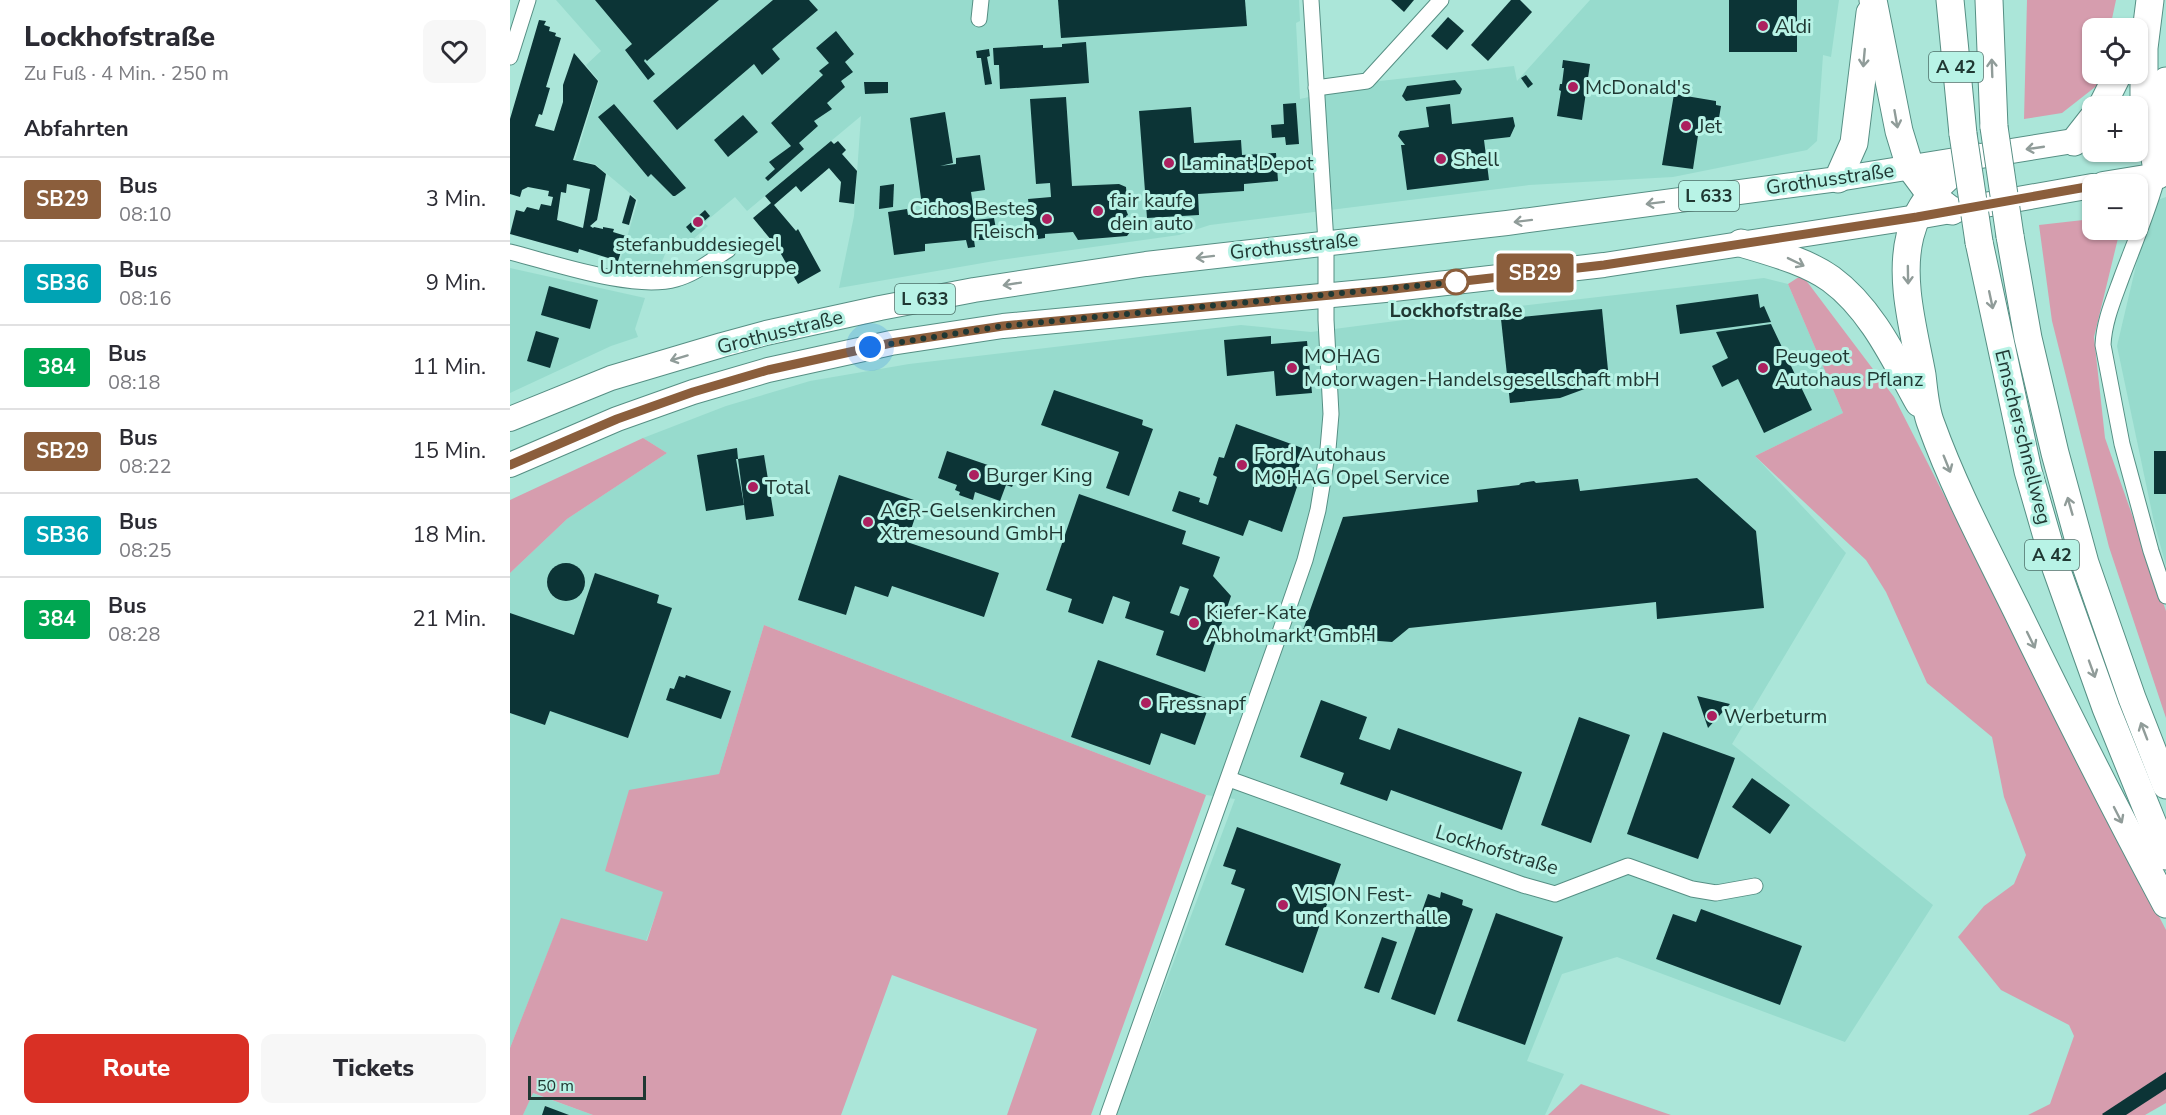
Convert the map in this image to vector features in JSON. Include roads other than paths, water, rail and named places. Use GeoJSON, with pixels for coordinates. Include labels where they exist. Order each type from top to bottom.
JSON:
{"type":"FeatureCollection","features":[{"type":"Feature","properties":{"kind":"highway"},"geometry":{"type":"LineString","coordinates":[[1873,0],[1899,131],[1910,167],[1930,194],[1952,211]]}},
{"type":"Feature","properties":{"kind":"highway"},"geometry":{"type":"LineString","coordinates":[[1838,179],[1854,143],[1873,0]]}},
{"type":"Feature","properties":{"kind":"highway","name":"Emscherschnellweg"},"geometry":{"type":"LineString","coordinates":[[1950,0],[1979,242],[2020,437],[2056,568],[2106,708],[2166,856]]}},
{"type":"Feature","properties":{"kind":"highway","name":"Emscherschnellweg"},"geometry":{"type":"LineString","coordinates":[[1989,0],[1994,127],[2028,338],[2055,453],[2082,552],[2132,698],[2166,785]]}},
{"type":"Feature","properties":{"kind":"highway"},"geometry":{"type":"LineString","coordinates":[[2132,18],[2136,0]]}},
{"type":"Feature","properties":{"kind":"highway"},"geometry":{"type":"LineString","coordinates":[[2150,0],[2144,48],[2145,97],[2158,175]]}},
{"type":"Feature","properties":{"kind":"highway"},"geometry":{"type":"LineString","coordinates":[[2150,126],[2166,81]]}},
{"type":"Feature","properties":{"kind":"highway"},"geometry":{"type":"LineString","coordinates":[[1930,421],[1911,313],[1907,274],[1910,236],[1917,217],[1930,194],[1944,180],[1968,145]]}},
{"type":"Feature","properties":{"kind":"highway"},"geometry":{"type":"LineString","coordinates":[[1740,243],[1785,257],[1830,279],[1846,292],[1883,338],[1930,421],[1962,499],[2120,819],[2166,904]]}},
{"type":"Feature","properties":{"kind":"main road","name":"Grothusstraße"},"geometry":{"type":"LineString","coordinates":[[510,419],[610,378],[766,333],[974,290],[1146,264],[1508,223],[1838,179],[1910,167],[1968,145],[2082,140]]}},
{"type":"Feature","properties":{"kind":"main road","name":"Grothusstraße"},"geometry":{"type":"LineString","coordinates":[[2148,177],[2158,175]]}},
{"type":"Feature","properties":{"kind":"main road","name":"Grothusstraße"},"geometry":{"type":"LineString","coordinates":[[510,465],[617,419],[693,392],[768,370],[891,343],[1003,326],[1604,265],[2082,190]]}},
{"type":"Feature","properties":{"kind":"street"},"geometry":{"type":"LineString","coordinates":[[510,57],[528,0]]}},
{"type":"Feature","properties":{"kind":"street"},"geometry":{"type":"LineString","coordinates":[[979,20],[981,0]]}},
{"type":"Feature","properties":{"kind":"street"},"geometry":{"type":"LineString","coordinates":[[1108,1115],[1305,561],[1318,510],[1329,449],[1331,414],[1326,243],[1311,0]]}},
{"type":"Feature","properties":{"kind":"street"},"geometry":{"type":"LineString","coordinates":[[1316,88],[1367,81],[1441,0]]}},
{"type":"Feature","properties":{"kind":"street"},"geometry":{"type":"LineString","coordinates":[[2148,211],[2158,175]]}},
{"type":"Feature","properties":{"kind":"street"},"geometry":{"type":"LineString","coordinates":[[2134,240],[2103,331],[2103,345],[2122,444],[2148,541],[2166,596]]}},
{"type":"Feature","properties":{"kind":"street"},"geometry":{"type":"LineString","coordinates":[[510,252],[625,281],[654,282],[676,280],[728,249]]}},
{"type":"Feature","properties":{"kind":"street","name":"Lockhofstraße"},"geometry":{"type":"LineString","coordinates":[[1229,779],[1523,885],[1555,894],[1628,866],[1692,889],[1716,893],[1755,886]]}},
{"type":"Feature","properties":{"kind":"place","name":"Aldi"},"geometry":{"type":"Point","coordinates":[1763,26]}},
{"type":"Feature","properties":{"kind":"place","name":"McDonald's"},"geometry":{"type":"Point","coordinates":[1573,87]}},
{"type":"Feature","properties":{"kind":"place","name":"Jet"},"geometry":{"type":"Point","coordinates":[1686,126]}},
{"type":"Feature","properties":{"kind":"place","name":"Shell"},"geometry":{"type":"Point","coordinates":[1441,159]}},
{"type":"Feature","properties":{"kind":"place","name":"Laminat Depot"},"geometry":{"type":"Point","coordinates":[1169,163]}},
{"type":"Feature","properties":{"kind":"place","name":"fair kaufe dein auto"},"geometry":{"type":"Point","coordinates":[1098,211]}},
{"type":"Feature","properties":{"kind":"place","name":"Cichos Bestes Fleisch"},"geometry":{"type":"Point","coordinates":[1047,219]}},
{"type":"Feature","properties":{"kind":"place","name":"stefanbuddesiegel Unternehmensgruppe"},"geometry":{"type":"Point","coordinates":[698,222]}},
{"type":"Feature","properties":{"kind":"place","name":"Lockhofstraße"},"geometry":{"type":"Point","coordinates":[1456,282]}},
{"type":"Feature","properties":{"kind":"place","name":"MOHAG Motorwagen-Handelsgesellschaft mbH"},"geometry":{"type":"Point","coordinates":[1292,368]}},
{"type":"Feature","properties":{"kind":"place","name":"Peugeot Autohaus Pflanz"},"geometry":{"type":"Point","coordinates":[1763,368]}},
{"type":"Feature","properties":{"kind":"place","name":"Ford Autohaus MOHAG Opel Service"},"geometry":{"type":"Point","coordinates":[1242,465]}},
{"type":"Feature","properties":{"kind":"place","name":"Burger King"},"geometry":{"type":"Point","coordinates":[974,475]}},
{"type":"Feature","properties":{"kind":"place","name":"Total"},"geometry":{"type":"Point","coordinates":[753,487]}},
{"type":"Feature","properties":{"kind":"place","name":"ACR-Gelsenkirchen Xtremesound GmbH"},"geometry":{"type":"Point","coordinates":[868,522]}},
{"type":"Feature","properties":{"kind":"place","name":"Kiefer-Kate Abholmarkt GmbH"},"geometry":{"type":"Point","coordinates":[1194,623]}},
{"type":"Feature","properties":{"kind":"place","name":"Fressnapf"},"geometry":{"type":"Point","coordinates":[1146,703]}},
{"type":"Feature","properties":{"kind":"place","name":"Werbeturm"},"geometry":{"type":"Point","coordinates":[1712,716]}},
{"type":"Feature","properties":{"kind":"place","name":"VISION Fest- und Konzerthalle"},"geometry":{"type":"Point","coordinates":[1283,905]}}]}
